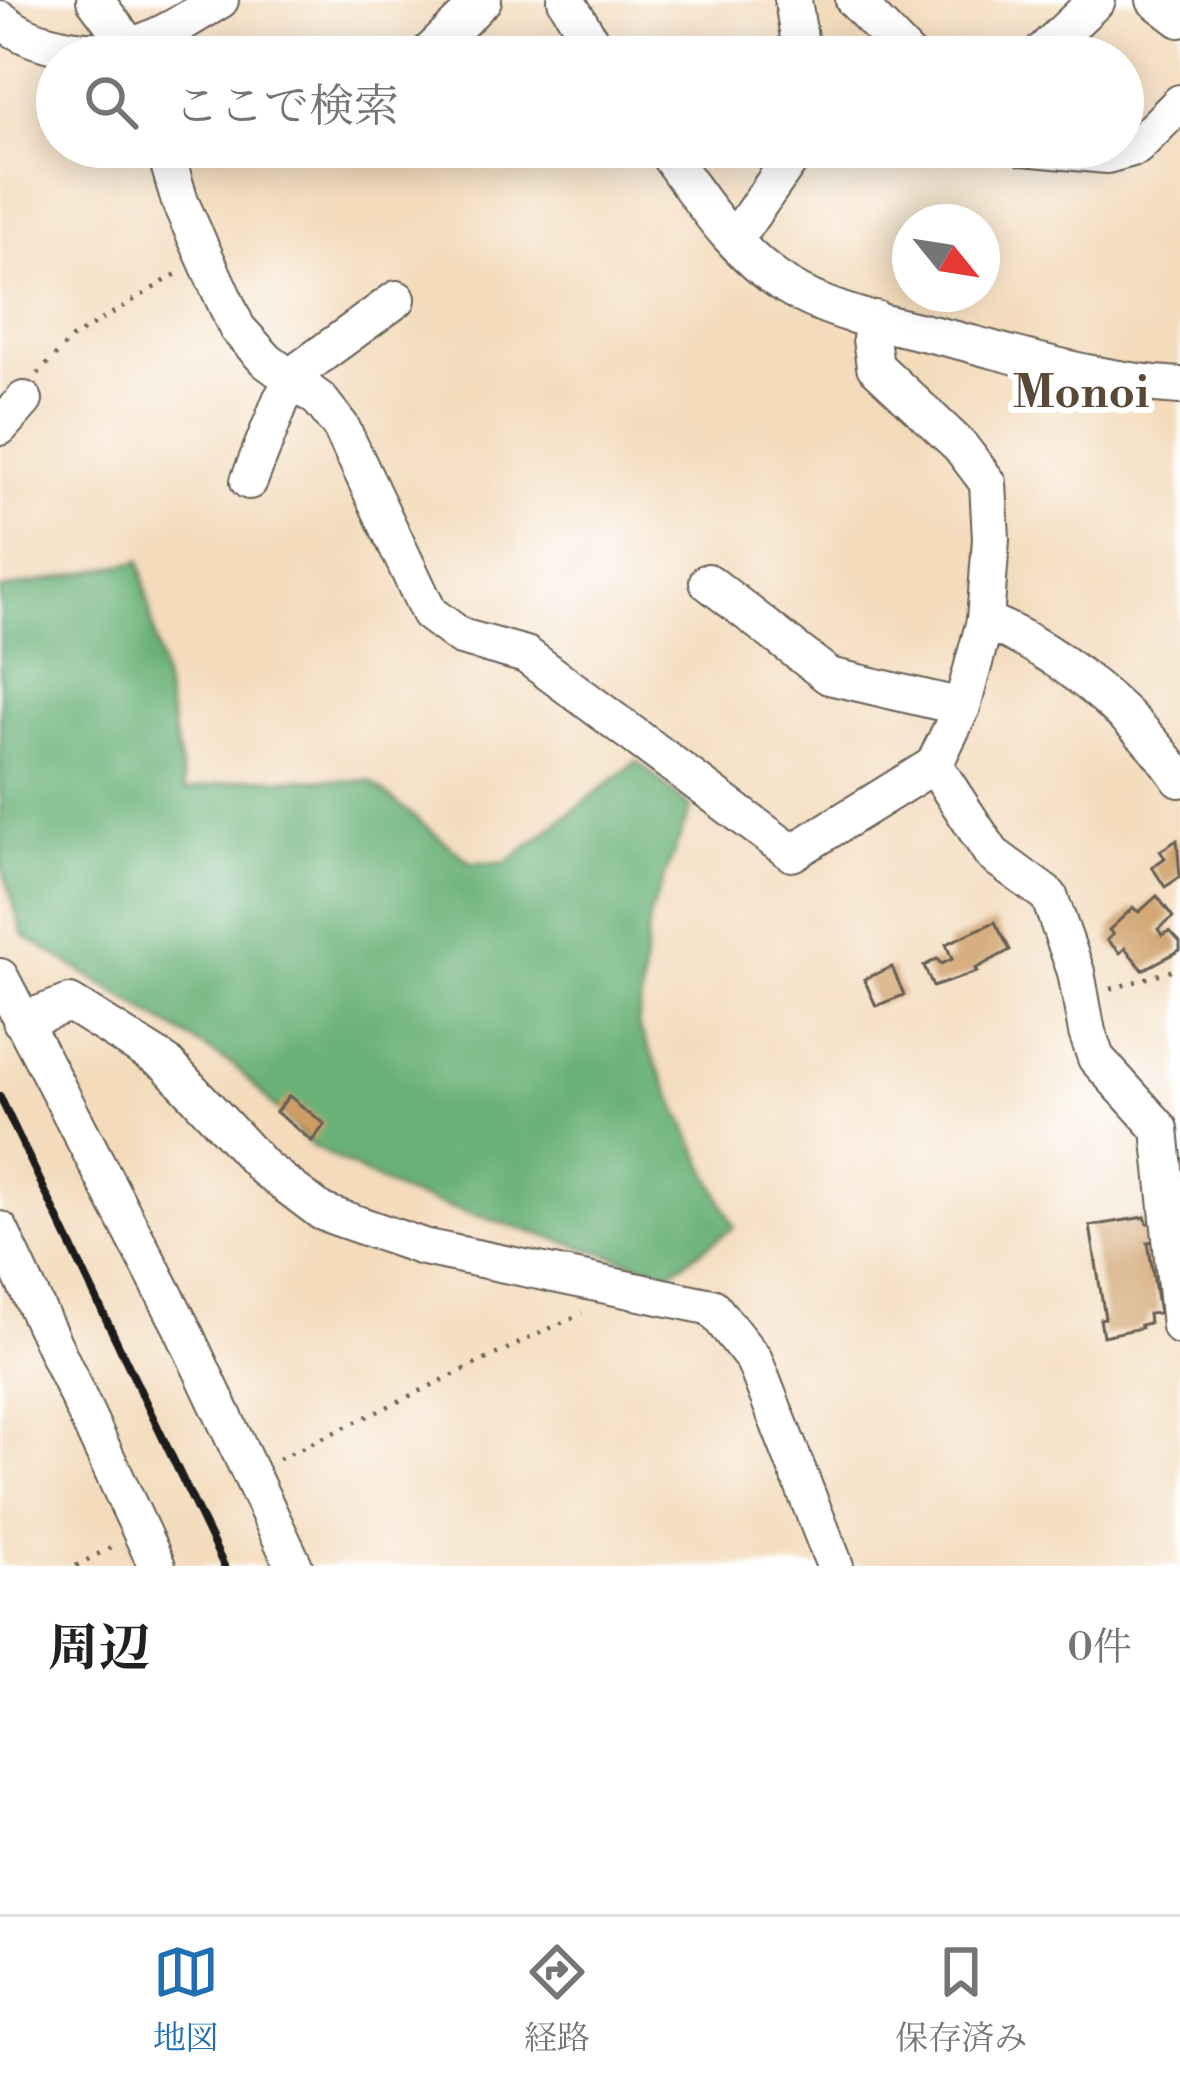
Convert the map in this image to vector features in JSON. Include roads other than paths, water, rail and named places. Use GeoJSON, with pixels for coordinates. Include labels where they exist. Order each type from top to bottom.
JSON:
{"type":"FeatureCollection","features":[{"type":"Feature","properties":{"kind":"street"},"geometry":{"type":"LineString","coordinates":[[95,0],[138,36]]}},
{"type":"Feature","properties":{"kind":"street"},"geometry":{"type":"LineString","coordinates":[[167,36],[220,0]]}},
{"type":"Feature","properties":{"kind":"street"},"geometry":{"type":"LineString","coordinates":[[446,36],[483,0]]}},
{"type":"Feature","properties":{"kind":"street"},"geometry":{"type":"LineString","coordinates":[[566,0],[587,36]]}},
{"type":"Feature","properties":{"kind":"street"},"geometry":{"type":"LineString","coordinates":[[854,0],[889,36]]}},
{"type":"Feature","properties":{"kind":"street"},"geometry":{"type":"LineString","coordinates":[[1059,36],[1096,0]]}},
{"type":"Feature","properties":{"kind":"street"},"geometry":{"type":"LineString","coordinates":[[1155,0],[1180,19]]}},
{"type":"Feature","properties":{"kind":"street"},"geometry":{"type":"LineString","coordinates":[[801,2],[802,36]]}},
{"type":"Feature","properties":{"kind":"street"},"geometry":{"type":"LineString","coordinates":[[0,19],[36,41]]}},
{"type":"Feature","properties":{"kind":"street"},"geometry":{"type":"LineString","coordinates":[[1144,140],[1180,103]]}},
{"type":"Feature","properties":{"kind":"street"},"geometry":{"type":"LineString","coordinates":[[170,168],[180,202],[237,328],[292,381],[320,400],[340,427],[429,613],[460,637],[526,656],[792,853],[934,765],[962,707],[985,621],[991,539],[988,483],[960,446],[875,366],[871,339],[875,320]]}},
{"type":"Feature","properties":{"kind":"street"},"geometry":{"type":"LineString","coordinates":[[679,168],[734,241],[798,293],[875,320],[1138,384],[1180,386]]}},
{"type":"Feature","properties":{"kind":"street"},"geometry":{"type":"LineString","coordinates":[[734,241],[784,168]]}},
{"type":"Feature","properties":{"kind":"street"},"geometry":{"type":"LineString","coordinates":[[184,270],[199,272],[220,288]]}},
{"type":"Feature","properties":{"kind":"street"},"geometry":{"type":"LineString","coordinates":[[249,481],[301,369],[397,299]]}},
{"type":"Feature","properties":{"kind":"street"},"geometry":{"type":"LineString","coordinates":[[708,582],[829,676],[962,707]]}},
{"type":"Feature","properties":{"kind":"street"},"geometry":{"type":"LineString","coordinates":[[985,621],[1016,633],[1085,680],[1180,778]]}},
{"type":"Feature","properties":{"kind":"street"},"geometry":{"type":"LineString","coordinates":[[934,765],[992,854],[1049,896],[1096,1058],[1160,1129],[1180,1326]]}},
{"type":"Feature","properties":{"kind":"street"},"geometry":{"type":"LineString","coordinates":[[0,976],[181,1326],[294,1566]]}},
{"type":"Feature","properties":{"kind":"street"},"geometry":{"type":"LineString","coordinates":[[21,1021],[70,1003],[166,1063],[264,1168],[322,1212],[423,1246],[712,1307],[754,1360],[835,1566]]}},
{"type":"Feature","properties":{"kind":"street"},"geometry":{"type":"LineString","coordinates":[[0,1230],[157,1566]]}},
{"type":"Feature","properties":{"kind":"railway"},"geometry":{"type":"LineString","coordinates":[[0,1097],[224,1566]]}},
{"type":"Feature","properties":{"kind":"district","name":"Monoi"},"geometry":{"type":"Point","coordinates":[1081,391]}}]}
